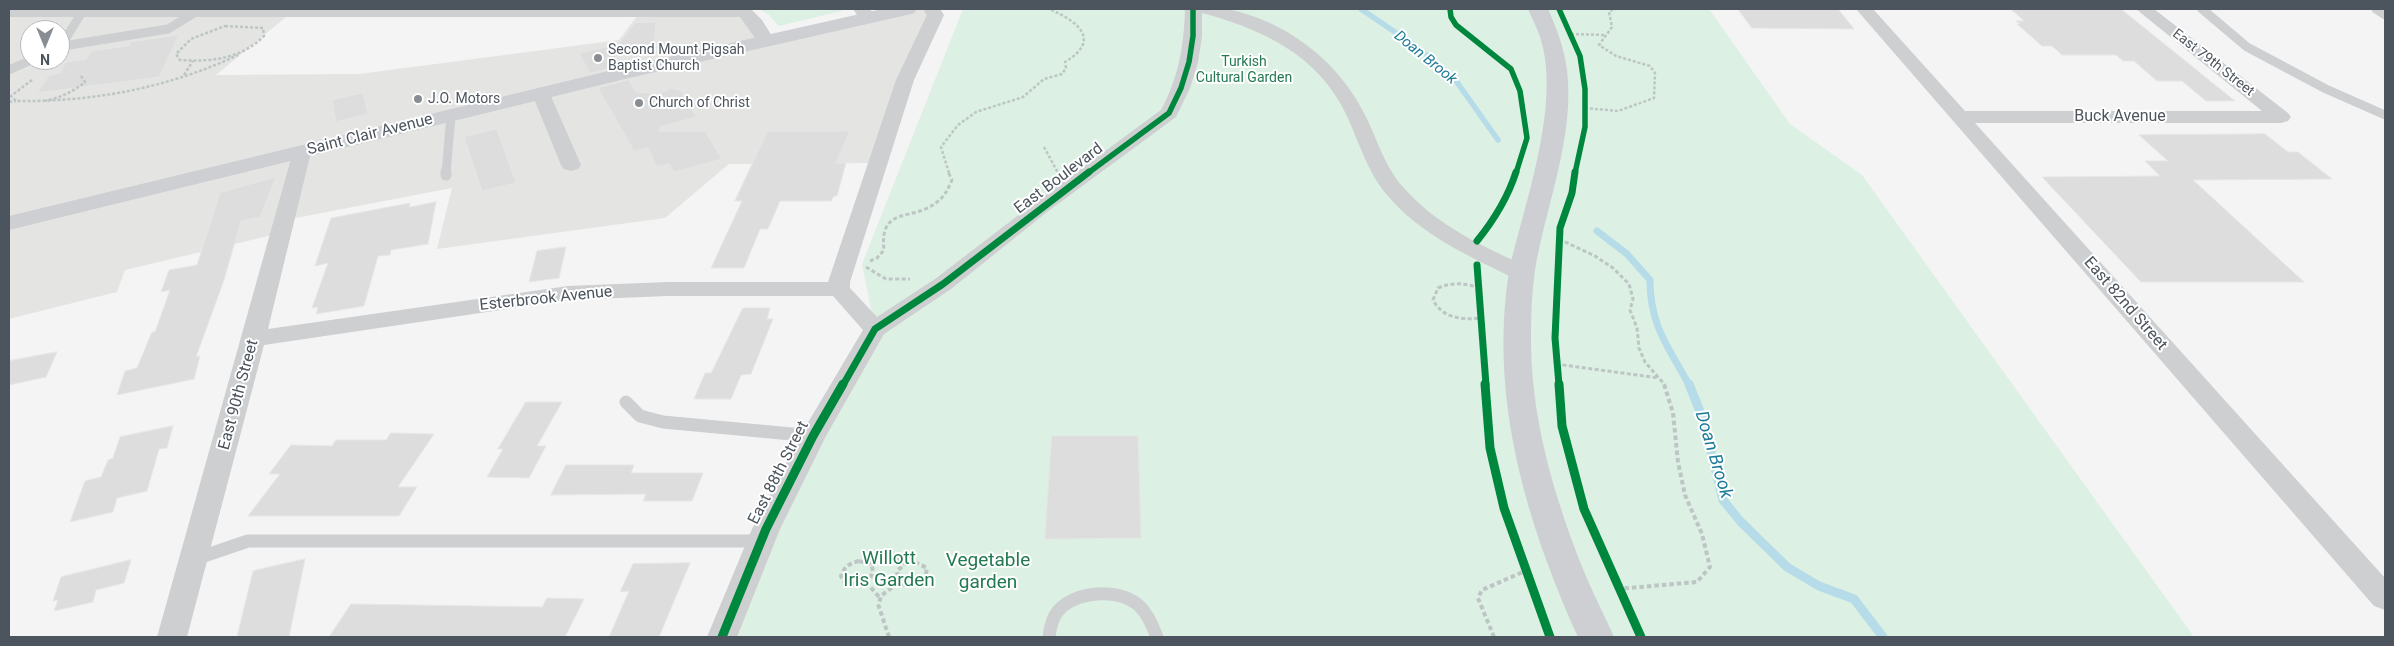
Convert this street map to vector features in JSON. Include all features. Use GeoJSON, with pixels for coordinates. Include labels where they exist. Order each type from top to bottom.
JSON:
{"type":"FeatureCollection","features":[{"type":"Feature","properties":{"kind":"main road","name":"Saint Clair Avenue"},"geometry":{"type":"LineString","coordinates":[[9,223],[766,41],[864,13],[907,9]]}},
{"type":"Feature","properties":{"kind":"main road"},"geometry":{"type":"LineString","coordinates":[[1538,9],[1548,28],[1557,79],[1553,133],[1522,273],[1517,355],[1535,476],[1562,556],[1596,637]]}},
{"type":"Feature","properties":{"kind":"street"},"geometry":{"type":"LineString","coordinates":[[875,328],[840,289],[839,282],[904,80],[936,15],[931,9]]}},
{"type":"Feature","properties":{"kind":"street","name":"East Boulevard"},"geometry":{"type":"LineString","coordinates":[[875,328],[943,284],[1040,208],[1169,113],[1177,100],[1191,59],[1194,42],[1193,9]]}},
{"type":"Feature","properties":{"kind":"street"},"geometry":{"type":"LineString","coordinates":[[1206,9],[1239,16],[1266,27],[1310,56],[1331,75],[1344,93],[1377,167],[1406,204],[1446,235],[1522,273]]}},
{"type":"Feature","properties":{"kind":"street","name":"East 82nd Street"},"geometry":{"type":"LineString","coordinates":[[1864,9],[2385,598]]}},
{"type":"Feature","properties":{"kind":"street","name":"East 79th Street"},"geometry":{"type":"LineString","coordinates":[[2144,9],[2281,117]]}},
{"type":"Feature","properties":{"kind":"street"},"geometry":{"type":"LineString","coordinates":[[9,12],[745,12],[756,24],[766,41]]}},
{"type":"Feature","properties":{"kind":"street"},"geometry":{"type":"LineString","coordinates":[[541,94],[571,165]]}},
{"type":"Feature","properties":{"kind":"street","name":"Buck Avenue"},"geometry":{"type":"LineString","coordinates":[[1960,117],[2281,117]]}},
{"type":"Feature","properties":{"kind":"street","name":"East 90th Street"},"geometry":{"type":"LineString","coordinates":[[172,637],[254,339],[301,152]]}},
{"type":"Feature","properties":{"kind":"street","name":"Esterbrook Avenue"},"geometry":{"type":"LineString","coordinates":[[254,339],[568,293],[668,289],[840,289]]}},
{"type":"Feature","properties":{"kind":"street","name":"East 88th Street"},"geometry":{"type":"LineString","coordinates":[[722,637],[760,541],[813,436],[875,328]]}},
{"type":"Feature","properties":{"kind":"lane"},"geometry":{"type":"LineString","coordinates":[[2202,9],[2247,47],[2326,89],[2385,115]]}},
{"type":"Feature","properties":{"kind":"lane"},"geometry":{"type":"LineString","coordinates":[[2376,9],[2385,15]]}},
{"type":"Feature","properties":{"kind":"lane"},"geometry":{"type":"LineString","coordinates":[[70,33],[82,12]]}},
{"type":"Feature","properties":{"kind":"lane"},"geometry":{"type":"LineString","coordinates":[[70,46],[168,29],[196,12]]}},
{"type":"Feature","properties":{"kind":"lane"},"geometry":{"type":"LineString","coordinates":[[446,175],[451,116]]}},
{"type":"Feature","properties":{"kind":"lane"},"geometry":{"type":"LineString","coordinates":[[626,402],[640,416],[663,422],[813,436]]}},
{"type":"Feature","properties":{"kind":"lane"},"geometry":{"type":"LineString","coordinates":[[193,559],[248,541],[760,541]]}},
{"type":"Feature","properties":{"kind":"lane"},"geometry":{"type":"LineString","coordinates":[[1049,637],[1050,627],[1058,609],[1079,598],[1110,594],[1134,602],[1149,617],[1157,637]]}},
{"type":"Feature","properties":{"kind":"path"},"geometry":{"type":"LineString","coordinates":[[915,279],[885,280],[878,277],[862,264],[881,254],[884,250],[882,235],[892,221],[902,215],[931,208],[944,198],[952,180],[943,159],[942,147],[958,125],[982,110],[1023,97],[1035,89],[1044,79],[1062,74],[1066,68],[1065,62],[1078,55],[1084,41],[1083,31],[1071,19],[1049,9]]}},
{"type":"Feature","properties":{"kind":"path"},"geometry":{"type":"LineString","coordinates":[[1450,9],[1451,17],[1456,25],[1511,69],[1520,91],[1527,138],[1511,188],[1491,224],[1479,237]]}},
{"type":"Feature","properties":{"kind":"path"},"geometry":{"type":"LineString","coordinates":[[1585,108],[1618,110],[1654,98],[1654,73],[1650,66],[1616,56],[1599,45],[1612,27],[1608,18],[1608,12],[1612,9]]}},
{"type":"Feature","properties":{"kind":"path"},"geometry":{"type":"LineString","coordinates":[[1567,25],[1572,38],[1605,35]]}},
{"type":"Feature","properties":{"kind":"path"},"geometry":{"type":"LineString","coordinates":[[9,102],[84,98],[152,86],[217,66],[258,44],[264,36],[262,28],[225,26],[189,39],[176,54],[180,60],[193,61],[238,54]]}},
{"type":"Feature","properties":{"kind":"path"},"geometry":{"type":"LineString","coordinates":[[182,77],[193,61]]}},
{"type":"Feature","properties":{"kind":"path"},"geometry":{"type":"LineString","coordinates":[[33,102],[66,94],[85,82],[81,76]]}},
{"type":"Feature","properties":{"kind":"path"},"geometry":{"type":"LineString","coordinates":[[16,101],[10,97],[34,78],[26,78]]}},
{"type":"Feature","properties":{"kind":"path"},"geometry":{"type":"LineString","coordinates":[[1585,99],[1585,118]]}},
{"type":"Feature","properties":{"kind":"path"},"geometry":{"type":"LineString","coordinates":[[1044,147],[1060,175]]}},
{"type":"Feature","properties":{"kind":"path"},"geometry":{"type":"LineString","coordinates":[[1560,228],[1559,244],[1595,256],[1613,268],[1630,284],[1633,299],[1630,310],[1638,328],[1639,348],[1645,362],[1664,383],[1673,413],[1678,462],[1685,495],[1702,534],[1710,567],[1697,582],[1616,585],[1622,597]]}},
{"type":"Feature","properties":{"kind":"path"},"geometry":{"type":"LineString","coordinates":[[1480,288],[1466,284],[1448,284],[1438,288],[1433,300],[1441,311],[1452,317],[1465,319],[1482,318]]}},
{"type":"Feature","properties":{"kind":"path"},"geometry":{"type":"LineString","coordinates":[[1555,355],[1556,367],[1659,378]]}},
{"type":"Feature","properties":{"kind":"path"},"geometry":{"type":"LineString","coordinates":[[871,564],[873,571],[866,582],[850,585],[842,580],[842,571],[854,562],[864,561],[871,564],[891,554],[905,564]]}},
{"type":"Feature","properties":{"kind":"path"},"geometry":{"type":"LineString","coordinates":[[920,563],[927,568],[927,576],[916,585],[906,586],[898,583],[896,579],[897,571],[905,564],[920,563]]}},
{"type":"Feature","properties":{"kind":"path"},"geometry":{"type":"LineString","coordinates":[[1494,637],[1478,598],[1482,590],[1525,571]]}},
{"type":"Feature","properties":{"kind":"path"},"geometry":{"type":"LineString","coordinates":[[866,582],[880,598]]}},
{"type":"Feature","properties":{"kind":"path"},"geometry":{"type":"LineString","coordinates":[[889,637],[887,626],[878,609],[880,598],[898,583]]}},
{"type":"Feature","properties":{"kind":"shaded area"},"geometry":{"type":"Polygon","coordinates":[[[907,9],[931,9],[936,15],[878,163],[729,164],[665,218],[437,249],[452,188],[285,220],[281,233],[125,270],[117,292],[9,319],[9,12],[292,12],[216,75],[359,74],[619,40],[640,12],[745,12],[766,41],[907,9]]]}},
{"type":"Feature","properties":{"kind":"green space"},"geometry":{"type":"Polygon","coordinates":[[[759,9],[841,9],[842,11],[779,26],[768,14],[759,9]]]}},
{"type":"Feature","properties":{"kind":"green space"},"geometry":{"type":"Polygon","coordinates":[[[963,9],[1709,9],[1790,124],[1862,175],[2194,637],[728,637],[766,529],[875,329],[862,264],[963,9]]]}},
{"type":"Feature","properties":{"kind":"building"},"geometry":{"type":"Polygon","coordinates":[[[1738,9],[1838,9],[1854,29],[1752,28],[1738,9]]]}},
{"type":"Feature","properties":{"kind":"building"},"geometry":{"type":"Polygon","coordinates":[[[2011,9],[2121,9],[2235,101],[2206,101],[2182,81],[2157,81],[2134,61],[2123,61],[2116,55],[2062,55],[2052,46],[2042,46],[2017,24],[2020,24],[2016,21],[2024,21],[2011,9]]]}},
{"type":"Feature","properties":{"kind":"building"},"geometry":{"type":"Polygon","coordinates":[[[656,22],[654,48],[615,54],[622,66],[590,73],[579,53],[611,46],[613,51],[635,23],[656,22]]]}},
{"type":"Feature","properties":{"kind":"building"},"geometry":{"type":"Polygon","coordinates":[[[179,35],[159,77],[37,93],[49,75],[60,73],[62,70],[70,70],[70,61],[86,59],[91,51],[129,46],[131,42],[179,35]]]}},
{"type":"Feature","properties":{"kind":"building"},"geometry":{"type":"Polygon","coordinates":[[[629,80],[636,92],[659,94],[671,88],[680,90],[696,117],[660,127],[660,131],[705,131],[722,159],[674,172],[669,164],[657,167],[648,148],[634,151],[598,88],[629,80]]]}},
{"type":"Feature","properties":{"kind":"building"},"geometry":{"type":"Polygon","coordinates":[[[363,93],[368,114],[336,122],[332,100],[363,93]]]}},
{"type":"Feature","properties":{"kind":"building"},"geometry":{"type":"Polygon","coordinates":[[[497,129],[516,183],[482,191],[464,137],[497,129]]]}},
{"type":"Feature","properties":{"kind":"building"},"geometry":{"type":"Polygon","coordinates":[[[768,131],[850,131],[836,163],[846,163],[837,196],[834,196],[831,201],[780,201],[768,229],[760,229],[744,268],[711,268],[742,201],[735,201],[768,131]]]}},
{"type":"Feature","properties":{"kind":"building"},"geometry":{"type":"Polygon","coordinates":[[[2265,134],[2288,152],[2298,152],[2332,179],[2193,180],[2304,282],[2141,282],[2042,177],[2160,176],[2145,161],[2168,161],[2139,135],[2265,134]]]}},
{"type":"Feature","properties":{"kind":"building"},"geometry":{"type":"Polygon","coordinates":[[[276,177],[260,217],[241,221],[224,280],[196,357],[200,356],[194,379],[117,395],[125,371],[137,368],[152,332],[155,332],[170,290],[161,292],[169,270],[197,265],[220,193],[276,177]]]}},
{"type":"Feature","properties":{"kind":"building"},"geometry":{"type":"Polygon","coordinates":[[[436,202],[428,244],[391,250],[390,255],[378,256],[364,306],[316,314],[318,307],[312,308],[328,263],[315,266],[331,218],[410,203],[409,207],[436,202]]]}},
{"type":"Feature","properties":{"kind":"building"},"geometry":{"type":"Polygon","coordinates":[[[566,247],[559,278],[529,282],[537,251],[566,247]]]}},
{"type":"Feature","properties":{"kind":"building"},"geometry":{"type":"Polygon","coordinates":[[[743,308],[770,308],[767,319],[773,319],[751,374],[741,375],[731,399],[694,399],[705,373],[711,373],[743,308]]]}},
{"type":"Feature","properties":{"kind":"building"},"geometry":{"type":"Polygon","coordinates":[[[57,352],[46,377],[9,385],[9,361],[57,352]]]}},
{"type":"Feature","properties":{"kind":"building"},"geometry":{"type":"Polygon","coordinates":[[[526,402],[562,402],[537,446],[546,446],[529,478],[487,477],[503,449],[498,449],[526,402]]]}},
{"type":"Feature","properties":{"kind":"building"},"geometry":{"type":"Polygon","coordinates":[[[173,426],[167,448],[159,449],[147,491],[117,498],[113,512],[70,522],[85,481],[101,477],[108,460],[113,458],[120,437],[173,426]]]}},
{"type":"Feature","properties":{"kind":"building"},"geometry":{"type":"Polygon","coordinates":[[[391,433],[434,434],[398,487],[417,487],[399,516],[248,516],[280,474],[269,474],[291,445],[332,446],[336,440],[386,440],[391,433]]]}},
{"type":"Feature","properties":{"kind":"building"},"geometry":{"type":"Polygon","coordinates":[[[1052,436],[1138,436],[1141,538],[1045,539],[1052,436]]]}},
{"type":"Feature","properties":{"kind":"building"},"geometry":{"type":"Polygon","coordinates":[[[566,465],[634,465],[631,473],[703,473],[692,501],[643,501],[646,494],[551,495],[566,465]]]}},
{"type":"Feature","properties":{"kind":"building"},"geometry":{"type":"Polygon","coordinates":[[[305,559],[289,637],[237,637],[253,571],[305,559]]]}},
{"type":"Feature","properties":{"kind":"building"},"geometry":{"type":"Polygon","coordinates":[[[131,560],[124,583],[96,590],[93,602],[54,611],[58,600],[53,601],[61,577],[131,560]]]}},
{"type":"Feature","properties":{"kind":"building"},"geometry":{"type":"Polygon","coordinates":[[[690,563],[659,637],[609,637],[629,591],[620,592],[633,564],[690,563]]]}},
{"type":"Feature","properties":{"kind":"building"},"geometry":{"type":"Polygon","coordinates":[[[547,598],[584,599],[565,637],[329,637],[351,604],[542,607],[547,598]]]}},
{"type":"Feature","properties":{"kind":"waterway","name":"Doan Brook"},"geometry":{"type":"LineString","coordinates":[[1361,9],[1414,45],[1454,78],[1498,140]]}},
{"type":"Feature","properties":{"kind":"waterway","name":"Doan Brook"},"geometry":{"type":"LineString","coordinates":[[1597,231],[1627,254],[1650,280],[1653,310],[1657,323],[1667,347],[1689,385]]}},
{"type":"Feature","properties":{"kind":"waterway","name":"Doan Brook"},"geometry":{"type":"LineString","coordinates":[[1689,384],[1703,419],[1723,500],[1740,521],[1787,567],[1819,586],[1854,599],[1883,637]]}},
{"type":"Feature","properties":{"kind":"cycle path"},"geometry":{"type":"LineString","coordinates":[[722,637],[766,529],[813,436],[875,329],[943,284],[1040,208],[1169,113],[1186,75],[1192,49],[1193,9]]}},
{"type":"Feature","properties":{"kind":"cycle path"},"geometry":{"type":"LineString","coordinates":[[1450,9],[1451,17],[1456,25],[1511,69],[1520,91],[1527,138],[1511,188],[1491,224],[1477,241]]}},
{"type":"Feature","properties":{"kind":"cycle path"},"geometry":{"type":"LineString","coordinates":[[1559,9],[1580,56],[1585,89],[1585,127],[1576,162],[1572,193],[1560,228],[1555,338],[1562,426],[1584,509],[1641,637]]}},
{"type":"Feature","properties":{"kind":"cycle path"},"geometry":{"type":"LineString","coordinates":[[1477,265],[1490,448],[1504,508],[1534,597],[1550,637]]}},
{"type":"Feature","properties":{"kind":"place","name":"Second Mount Pigsah Baptist Church"},"geometry":{"type":"Point","coordinates":[598,58]}},
{"type":"Feature","properties":{"kind":"place","name":"J.O. Motors"},"geometry":{"type":"Point","coordinates":[418,99]}},
{"type":"Feature","properties":{"kind":"place","name":"Church of Christ"},"geometry":{"type":"Point","coordinates":[639,103]}},
{"type":"Feature","properties":{"kind":"park label","name":"Turkish Cultural Garden"},"geometry":{"type":"Point","coordinates":[1244,70]}},
{"type":"Feature","properties":{"kind":"park label","name":"Willott Iris Garden"},"geometry":{"type":"Point","coordinates":[889,570]}},
{"type":"Feature","properties":{"kind":"park label","name":"Vegetable garden"},"geometry":{"type":"Point","coordinates":[988,572]}}]}
